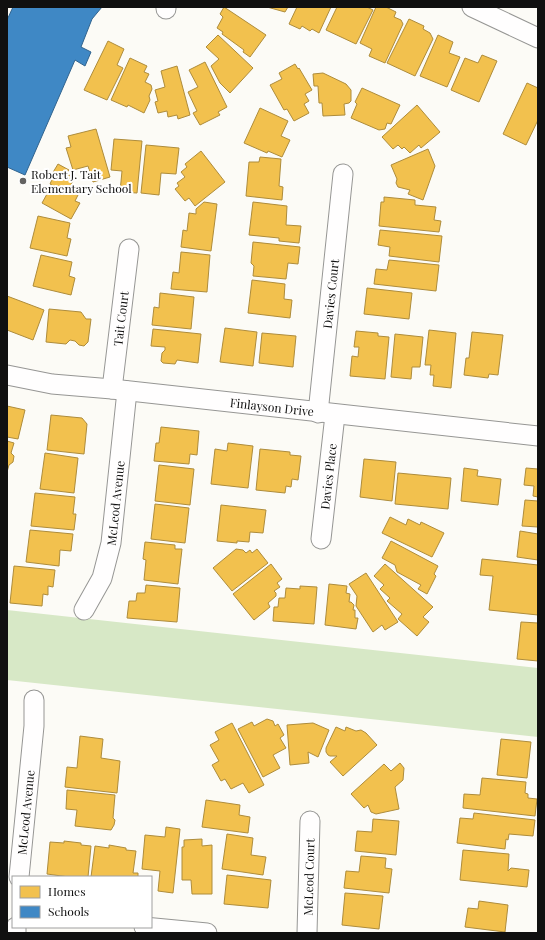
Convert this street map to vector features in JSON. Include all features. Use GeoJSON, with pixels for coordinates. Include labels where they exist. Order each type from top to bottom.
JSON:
{"type":"FeatureCollection","features":[{"type":"Feature","properties":{"kind":"street"},"geometry":{"type":"LineString","coordinates":[[472,7],[538,38]]}},
{"type":"Feature","properties":{"kind":"street","name":"Davies Court"},"geometry":{"type":"LineString","coordinates":[[327,414],[343,174]]}},
{"type":"Feature","properties":{"kind":"street","name":"Tait Court"},"geometry":{"type":"LineString","coordinates":[[120,390],[129,249]]}},
{"type":"Feature","properties":{"kind":"street","name":"Finlayson Drive"},"geometry":{"type":"LineString","coordinates":[[7,375],[52,384],[120,390],[327,414],[538,436]]}},
{"type":"Feature","properties":{"kind":"street","name":"McLeod Avenue"},"geometry":{"type":"LineString","coordinates":[[84,610],[102,578],[111,544],[120,390]]}},
{"type":"Feature","properties":{"kind":"street","name":"Davies Place"},"geometry":{"type":"LineString","coordinates":[[321,539],[327,414]]}},
{"type":"Feature","properties":{"kind":"street","name":"McLeod Avenue"},"geometry":{"type":"LineString","coordinates":[[19,876],[34,726],[34,700]]}},
{"type":"Feature","properties":{"kind":"street","name":"McLeod Court"},"geometry":{"type":"LineString","coordinates":[[307,933],[310,821]]}},
{"type":"Feature","properties":{"kind":"street"},"geometry":{"type":"LineString","coordinates":[[152,928],[207,933]]}},
{"type":"Feature","properties":{"kind":"green space"},"geometry":{"type":"Polygon","coordinates":[[[7,610],[538,668],[538,737],[7,680],[7,610]]]}},
{"type":"Feature","properties":{"kind":"building: Homes"},"geometry":{"type":"Polygon","coordinates":[[[224,7],[266,35],[250,57],[243,52],[244,50],[222,34],[223,32],[217,28],[223,17],[220,14],[224,7]]]}},
{"type":"Feature","properties":{"kind":"building: Homes"},"geometry":{"type":"Polygon","coordinates":[[[267,7],[288,7],[285,12],[267,7]]]}},
{"type":"Feature","properties":{"kind":"building: Homes"},"geometry":{"type":"Polygon","coordinates":[[[297,7],[331,7],[319,33],[312,29],[310,31],[302,26],[300,29],[289,24],[297,7]]]}},
{"type":"Feature","properties":{"kind":"building: Homes"},"geometry":{"type":"Polygon","coordinates":[[[337,7],[367,7],[373,10],[356,44],[326,30],[337,7]]]}},
{"type":"Feature","properties":{"kind":"building: Homes"},"geometry":{"type":"Polygon","coordinates":[[[376,7],[386,7],[396,12],[394,17],[401,20],[403,24],[385,63],[369,56],[372,49],[360,43],[376,7]]]}},
{"type":"Feature","properties":{"kind":"building: Homes"},"geometry":{"type":"Polygon","coordinates":[[[409,19],[424,26],[423,29],[430,33],[433,39],[415,76],[387,63],[409,19]]]}},
{"type":"Feature","properties":{"kind":"building: Homes"},"geometry":{"type":"Polygon","coordinates":[[[218,35],[253,68],[230,93],[220,83],[211,66],[219,59],[206,47],[218,35]]]}},
{"type":"Feature","properties":{"kind":"building: Homes"},"geometry":{"type":"Polygon","coordinates":[[[438,35],[453,42],[449,53],[460,57],[447,87],[420,76],[438,35]]]}},
{"type":"Feature","properties":{"kind":"building: Homes"},"geometry":{"type":"Polygon","coordinates":[[[108,41],[124,49],[117,65],[123,68],[107,100],[84,90],[108,41]]]}},
{"type":"Feature","properties":{"kind":"building: Homes"},"geometry":{"type":"Polygon","coordinates":[[[482,55],[497,61],[479,102],[451,90],[465,58],[478,63],[482,55]]]}},
{"type":"Feature","properties":{"kind":"building: Homes"},"geometry":{"type":"Polygon","coordinates":[[[130,58],[147,66],[144,72],[149,74],[145,82],[151,85],[152,89],[149,96],[150,100],[144,113],[128,105],[127,107],[111,100],[130,58]]]}},
{"type":"Feature","properties":{"kind":"building: Homes"},"geometry":{"type":"Polygon","coordinates":[[[205,62],[227,107],[218,112],[220,115],[200,125],[193,113],[197,111],[188,92],[198,87],[189,70],[205,62]]]}},
{"type":"Feature","properties":{"kind":"building: Homes"},"geometry":{"type":"Polygon","coordinates":[[[295,64],[312,90],[305,94],[309,101],[304,104],[309,113],[294,121],[287,109],[284,110],[270,85],[282,79],[279,73],[295,64]]]}},
{"type":"Feature","properties":{"kind":"building: Homes"},"geometry":{"type":"Polygon","coordinates":[[[177,66],[190,115],[178,119],[177,115],[168,117],[167,111],[158,113],[155,102],[158,101],[155,90],[165,87],[161,71],[177,66]]]}},
{"type":"Feature","properties":{"kind":"building: Homes"},"geometry":{"type":"Polygon","coordinates":[[[323,73],[346,84],[351,90],[351,101],[344,104],[345,115],[323,116],[322,103],[319,103],[318,86],[314,86],[313,74],[323,73]]]}},
{"type":"Feature","properties":{"kind":"building: Homes"},"geometry":{"type":"Polygon","coordinates":[[[527,83],[538,88],[538,120],[526,145],[503,134],[527,83]]]}},
{"type":"Feature","properties":{"kind":"building: Homes"},"geometry":{"type":"Polygon","coordinates":[[[362,88],[400,105],[391,124],[387,123],[385,129],[379,130],[351,118],[357,104],[355,102],[362,88]]]}},
{"type":"Feature","properties":{"kind":"building: Homes"},"geometry":{"type":"Polygon","coordinates":[[[417,105],[440,132],[421,148],[419,145],[410,153],[404,147],[402,149],[398,145],[393,149],[382,137],[417,105]]]}},
{"type":"Feature","properties":{"kind":"building: Homes"},"geometry":{"type":"Polygon","coordinates":[[[260,108],[288,121],[281,136],[290,140],[282,157],[268,151],[267,153],[244,143],[260,108]]]}},
{"type":"Feature","properties":{"kind":"building: Homes"},"geometry":{"type":"Polygon","coordinates":[[[96,129],[110,177],[93,182],[88,166],[73,170],[66,148],[71,147],[68,136],[96,129]]]}},
{"type":"Feature","properties":{"kind":"building: Homes"},"geometry":{"type":"Polygon","coordinates":[[[114,139],[142,141],[137,193],[120,192],[122,171],[111,170],[114,139]]]}},
{"type":"Feature","properties":{"kind":"building: Homes"},"geometry":{"type":"Polygon","coordinates":[[[146,145],[179,148],[176,174],[161,173],[159,195],[141,193],[146,145]]]}},
{"type":"Feature","properties":{"kind":"building: Homes"},"geometry":{"type":"Polygon","coordinates":[[[428,149],[435,166],[423,200],[408,194],[410,190],[398,187],[396,183],[397,179],[391,165],[428,149]]]}},
{"type":"Feature","properties":{"kind":"building: Homes"},"geometry":{"type":"Polygon","coordinates":[[[201,151],[225,182],[195,206],[189,198],[185,201],[175,189],[179,186],[177,183],[185,177],[181,172],[187,167],[185,164],[201,151]]]}},
{"type":"Feature","properties":{"kind":"building: Homes"},"geometry":{"type":"Polygon","coordinates":[[[260,157],[281,159],[279,186],[283,187],[282,200],[246,196],[249,162],[259,162],[260,157]]]}},
{"type":"Feature","properties":{"kind":"building: Homes"},"geometry":{"type":"Polygon","coordinates":[[[58,164],[69,170],[67,174],[75,178],[71,184],[81,189],[75,201],[80,203],[71,219],[42,203],[52,185],[50,184],[54,175],[52,174],[58,164]]]}},
{"type":"Feature","properties":{"kind":"building: Homes"},"geometry":{"type":"Polygon","coordinates":[[[384,197],[415,200],[415,205],[436,207],[434,220],[441,221],[439,232],[379,226],[381,202],[384,202],[384,197]]]}},
{"type":"Feature","properties":{"kind":"building: Homes"},"geometry":{"type":"Polygon","coordinates":[[[204,202],[217,204],[211,251],[181,247],[183,230],[187,231],[189,213],[196,214],[196,209],[204,202]]]}},
{"type":"Feature","properties":{"kind":"building: Homes"},"geometry":{"type":"Polygon","coordinates":[[[253,202],[287,206],[286,225],[301,226],[299,243],[279,241],[279,238],[249,235],[253,202]]]}},
{"type":"Feature","properties":{"kind":"building: Homes"},"geometry":{"type":"Polygon","coordinates":[[[38,216],[70,223],[67,238],[71,239],[67,256],[30,248],[38,216]]]}},
{"type":"Feature","properties":{"kind":"building: Homes"},"geometry":{"type":"Polygon","coordinates":[[[380,230],[442,236],[439,262],[389,256],[390,247],[378,245],[380,230]]]}},
{"type":"Feature","properties":{"kind":"building: Homes"},"geometry":{"type":"Polygon","coordinates":[[[253,242],[300,247],[298,264],[288,263],[286,279],[253,276],[254,266],[251,263],[253,242]]]}},
{"type":"Feature","properties":{"kind":"building: Homes"},"geometry":{"type":"Polygon","coordinates":[[[181,252],[210,255],[207,292],[171,289],[173,272],[179,273],[181,252]]]}},
{"type":"Feature","properties":{"kind":"building: Homes"},"geometry":{"type":"Polygon","coordinates":[[[41,255],[72,262],[69,276],[75,278],[71,295],[33,286],[41,255]]]}},
{"type":"Feature","properties":{"kind":"building: Homes"},"geometry":{"type":"Polygon","coordinates":[[[389,260],[439,265],[436,291],[374,284],[376,269],[387,270],[389,260]]]}},
{"type":"Feature","properties":{"kind":"building: Homes"},"geometry":{"type":"Polygon","coordinates":[[[252,280],[285,284],[284,299],[292,300],[290,318],[248,313],[252,280]]]}},
{"type":"Feature","properties":{"kind":"building: Homes"},"geometry":{"type":"Polygon","coordinates":[[[367,288],[412,293],[409,319],[364,314],[367,288]]]}},
{"type":"Feature","properties":{"kind":"building: Homes"},"geometry":{"type":"Polygon","coordinates":[[[160,293],[194,297],[191,329],[152,325],[154,307],[159,308],[160,293]]]}},
{"type":"Feature","properties":{"kind":"building: Homes"},"geometry":{"type":"Polygon","coordinates":[[[7,296],[44,310],[33,340],[7,330],[7,296]]]}},
{"type":"Feature","properties":{"kind":"building: Homes"},"geometry":{"type":"Polygon","coordinates":[[[49,309],[81,312],[86,319],[91,319],[88,342],[84,346],[70,340],[66,344],[46,342],[49,309]]]}},
{"type":"Feature","properties":{"kind":"building: Homes"},"geometry":{"type":"Polygon","coordinates":[[[225,328],[257,332],[253,366],[220,362],[225,328]]]}},
{"type":"Feature","properties":{"kind":"building: Homes"},"geometry":{"type":"Polygon","coordinates":[[[153,329],[201,334],[198,363],[177,360],[175,364],[163,363],[161,361],[162,353],[165,350],[165,347],[151,346],[153,329]]]}},
{"type":"Feature","properties":{"kind":"building: Homes"},"geometry":{"type":"Polygon","coordinates":[[[429,330],[456,333],[451,388],[433,386],[434,375],[430,375],[431,365],[425,365],[429,330]]]}},
{"type":"Feature","properties":{"kind":"building: Homes"},"geometry":{"type":"Polygon","coordinates":[[[356,331],[378,333],[378,336],[389,337],[385,379],[350,376],[352,356],[358,357],[359,347],[354,347],[356,331]]]}},
{"type":"Feature","properties":{"kind":"building: Homes"},"geometry":{"type":"Polygon","coordinates":[[[472,332],[503,335],[498,375],[489,374],[488,378],[464,375],[466,358],[469,358],[472,332]]]}},
{"type":"Feature","properties":{"kind":"building: Homes"},"geometry":{"type":"Polygon","coordinates":[[[262,333],[296,336],[293,367],[259,363],[262,333]]]}},
{"type":"Feature","properties":{"kind":"building: Homes"},"geometry":{"type":"Polygon","coordinates":[[[395,334],[423,337],[420,367],[412,367],[411,379],[391,377],[395,334]]]}},
{"type":"Feature","properties":{"kind":"building: Homes"},"geometry":{"type":"Polygon","coordinates":[[[7,406],[25,410],[18,439],[7,437],[7,406]]]}},
{"type":"Feature","properties":{"kind":"building: Homes"},"geometry":{"type":"Polygon","coordinates":[[[51,415],[82,418],[87,424],[84,454],[47,450],[51,415]]]}},
{"type":"Feature","properties":{"kind":"building: Homes"},"geometry":{"type":"Polygon","coordinates":[[[161,427],[199,431],[197,455],[190,454],[189,464],[154,461],[156,443],[159,443],[161,427]]]}},
{"type":"Feature","properties":{"kind":"building: Homes"},"geometry":{"type":"Polygon","coordinates":[[[7,441],[14,443],[11,453],[14,456],[13,462],[9,465],[7,472],[7,441]]]}},
{"type":"Feature","properties":{"kind":"building: Homes"},"geometry":{"type":"Polygon","coordinates":[[[228,443],[253,446],[248,488],[211,484],[215,449],[227,451],[228,443]]]}},
{"type":"Feature","properties":{"kind":"building: Homes"},"geometry":{"type":"Polygon","coordinates":[[[260,449],[290,452],[290,455],[301,456],[298,480],[292,479],[291,487],[286,486],[285,493],[256,490],[260,449]]]}},
{"type":"Feature","properties":{"kind":"building: Homes"},"geometry":{"type":"Polygon","coordinates":[[[45,453],[78,458],[74,493],[40,489],[45,453]]]}},
{"type":"Feature","properties":{"kind":"building: Homes"},"geometry":{"type":"Polygon","coordinates":[[[364,459],[396,462],[392,501],[360,497],[364,459]]]}},
{"type":"Feature","properties":{"kind":"building: Homes"},"geometry":{"type":"Polygon","coordinates":[[[159,465],[194,469],[190,505],[155,501],[159,465]]]}},
{"type":"Feature","properties":{"kind":"building: Homes"},"geometry":{"type":"Polygon","coordinates":[[[464,468],[478,470],[477,476],[501,479],[498,505],[461,501],[464,468]]]}},
{"type":"Feature","properties":{"kind":"building: Homes"},"geometry":{"type":"Polygon","coordinates":[[[526,468],[538,469],[538,497],[533,496],[534,486],[524,485],[526,468]]]}},
{"type":"Feature","properties":{"kind":"building: Homes"},"geometry":{"type":"Polygon","coordinates":[[[398,473],[451,478],[448,509],[395,504],[398,473]]]}},
{"type":"Feature","properties":{"kind":"building: Homes"},"geometry":{"type":"Polygon","coordinates":[[[35,493],[75,497],[73,514],[76,514],[74,530],[31,526],[35,493]]]}},
{"type":"Feature","properties":{"kind":"building: Homes"},"geometry":{"type":"Polygon","coordinates":[[[525,500],[538,501],[538,527],[522,526],[525,500]]]}},
{"type":"Feature","properties":{"kind":"building: Homes"},"geometry":{"type":"Polygon","coordinates":[[[155,504],[189,508],[185,543],[151,539],[155,504]]]}},
{"type":"Feature","properties":{"kind":"building: Homes"},"geometry":{"type":"Polygon","coordinates":[[[221,505],[266,510],[263,533],[250,532],[249,542],[237,541],[237,543],[217,541],[221,505]]]}},
{"type":"Feature","properties":{"kind":"building: Homes"},"geometry":{"type":"Polygon","coordinates":[[[390,517],[406,525],[408,519],[420,525],[421,522],[444,533],[432,557],[382,533],[390,517]]]}},
{"type":"Feature","properties":{"kind":"building: Homes"},"geometry":{"type":"Polygon","coordinates":[[[30,530],[73,534],[71,551],[60,550],[59,566],[26,562],[30,530]]]}},
{"type":"Feature","properties":{"kind":"building: Homes"},"geometry":{"type":"Polygon","coordinates":[[[520,531],[538,534],[538,560],[517,557],[520,531]]]}},
{"type":"Feature","properties":{"kind":"building: Homes"},"geometry":{"type":"Polygon","coordinates":[[[391,541],[438,566],[434,574],[436,576],[427,594],[418,589],[421,585],[397,572],[395,565],[382,558],[391,541]]]}},
{"type":"Feature","properties":{"kind":"building: Homes"},"geometry":{"type":"Polygon","coordinates":[[[145,542],[175,545],[175,549],[182,549],[178,584],[144,580],[146,560],[143,559],[145,542]]]}},
{"type":"Feature","properties":{"kind":"building: Homes"},"geometry":{"type":"Polygon","coordinates":[[[236,549],[243,550],[246,553],[250,550],[252,553],[257,549],[268,563],[232,591],[213,568],[236,549]]]}},
{"type":"Feature","properties":{"kind":"building: Homes"},"geometry":{"type":"Polygon","coordinates":[[[482,559],[538,565],[538,615],[489,610],[493,576],[480,575],[482,559]]]}},
{"type":"Feature","properties":{"kind":"building: Homes"},"geometry":{"type":"Polygon","coordinates":[[[271,564],[282,579],[277,583],[280,587],[274,591],[276,596],[268,603],[270,607],[254,620],[233,594],[271,564]]]}},
{"type":"Feature","properties":{"kind":"building: Homes"},"geometry":{"type":"Polygon","coordinates":[[[385,564],[433,607],[423,617],[429,622],[417,636],[398,619],[402,614],[387,601],[390,598],[380,589],[384,585],[374,576],[385,564]]]}},
{"type":"Feature","properties":{"kind":"building: Homes"},"geometry":{"type":"Polygon","coordinates":[[[14,566],[55,570],[53,587],[48,586],[48,595],[43,594],[42,606],[10,603],[14,566]]]}},
{"type":"Feature","properties":{"kind":"building: Homes"},"geometry":{"type":"Polygon","coordinates":[[[366,573],[398,622],[385,630],[382,625],[373,632],[356,606],[357,596],[349,584],[366,573]]]}},
{"type":"Feature","properties":{"kind":"building: Homes"},"geometry":{"type":"Polygon","coordinates":[[[329,584],[347,586],[346,593],[350,594],[349,602],[354,605],[353,610],[355,610],[355,618],[358,618],[356,629],[325,625],[329,584]]]}},
{"type":"Feature","properties":{"kind":"building: Homes"},"geometry":{"type":"Polygon","coordinates":[[[146,585],[180,588],[177,622],[127,618],[129,601],[136,601],[137,593],[145,593],[146,585]]]}},
{"type":"Feature","properties":{"kind":"building: Homes"},"geometry":{"type":"Polygon","coordinates":[[[300,586],[317,587],[314,624],[273,621],[274,607],[278,607],[279,598],[285,598],[286,588],[300,589],[300,586]]]}},
{"type":"Feature","properties":{"kind":"building: Homes"},"geometry":{"type":"Polygon","coordinates":[[[521,622],[538,623],[538,661],[517,659],[521,622]]]}},
{"type":"Feature","properties":{"kind":"building: Homes"},"geometry":{"type":"Polygon","coordinates":[[[267,719],[273,721],[275,726],[278,724],[284,735],[280,738],[286,748],[273,755],[280,768],[263,777],[238,729],[252,722],[254,726],[267,719]]]}},
{"type":"Feature","properties":{"kind":"building: Homes"},"geometry":{"type":"Polygon","coordinates":[[[232,723],[264,785],[249,793],[243,783],[231,789],[225,779],[221,781],[212,765],[219,761],[210,745],[219,740],[215,732],[232,723]]]}},
{"type":"Feature","properties":{"kind":"building: Homes"},"geometry":{"type":"Polygon","coordinates":[[[313,723],[329,730],[318,757],[308,752],[309,763],[290,765],[287,725],[313,723]]]}},
{"type":"Feature","properties":{"kind":"building: Homes"},"geometry":{"type":"Polygon","coordinates":[[[336,727],[345,731],[346,727],[356,731],[361,730],[366,733],[377,745],[343,776],[330,762],[337,756],[330,756],[326,752],[326,748],[336,727]]]}},
{"type":"Feature","properties":{"kind":"building: Homes"},"geometry":{"type":"Polygon","coordinates":[[[80,736],[103,739],[101,758],[120,761],[117,793],[65,787],[67,767],[77,768],[80,736]]]}},
{"type":"Feature","properties":{"kind":"building: Homes"},"geometry":{"type":"Polygon","coordinates":[[[501,739],[531,742],[527,778],[497,775],[501,739]]]}},
{"type":"Feature","properties":{"kind":"building: Homes"},"geometry":{"type":"Polygon","coordinates":[[[400,763],[404,768],[403,780],[395,787],[399,809],[376,814],[371,812],[368,805],[364,808],[351,794],[384,764],[391,771],[400,763]]]}},
{"type":"Feature","properties":{"kind":"building: Homes"},"geometry":{"type":"Polygon","coordinates":[[[482,778],[526,782],[525,793],[528,794],[528,798],[537,799],[535,816],[463,808],[464,794],[480,795],[482,778]]]}},
{"type":"Feature","properties":{"kind":"building: Homes"},"geometry":{"type":"Polygon","coordinates":[[[67,790],[115,795],[113,818],[115,820],[111,830],[75,826],[77,810],[66,809],[67,790]]]}},
{"type":"Feature","properties":{"kind":"building: Homes"},"geometry":{"type":"Polygon","coordinates":[[[206,800],[240,805],[239,815],[250,817],[248,833],[202,827],[206,800]]]}},
{"type":"Feature","properties":{"kind":"building: Homes"},"geometry":{"type":"Polygon","coordinates":[[[474,813],[535,820],[533,836],[509,834],[508,840],[506,839],[505,849],[457,843],[460,818],[473,819],[474,813]]]}},
{"type":"Feature","properties":{"kind":"building: Homes"},"geometry":{"type":"Polygon","coordinates":[[[373,819],[399,821],[396,855],[355,851],[357,831],[372,832],[373,819]]]}},
{"type":"Feature","properties":{"kind":"building: Homes"},"geometry":{"type":"Polygon","coordinates":[[[166,827],[180,829],[173,893],[158,891],[160,871],[142,869],[145,835],[165,837],[166,827]]]}},
{"type":"Feature","properties":{"kind":"building: Homes"},"geometry":{"type":"Polygon","coordinates":[[[227,834],[253,838],[251,855],[266,857],[263,875],[222,869],[227,834]]]}},
{"type":"Feature","properties":{"kind":"building: Homes"},"geometry":{"type":"Polygon","coordinates":[[[202,839],[202,846],[212,845],[212,894],[192,894],[191,880],[182,880],[182,847],[184,847],[184,840],[202,839]]]}},
{"type":"Feature","properties":{"kind":"building: Homes"},"geometry":{"type":"Polygon","coordinates":[[[64,841],[91,846],[88,876],[62,876],[47,874],[50,842],[64,843],[64,841]]]}},
{"type":"Feature","properties":{"kind":"building: Homes"},"geometry":{"type":"Polygon","coordinates":[[[109,845],[136,851],[133,873],[138,873],[138,876],[91,876],[95,846],[109,848],[109,845]]]}},
{"type":"Feature","properties":{"kind":"building: Homes"},"geometry":{"type":"Polygon","coordinates":[[[463,850],[509,854],[508,871],[511,868],[529,870],[527,887],[460,880],[463,850]]]}},
{"type":"Feature","properties":{"kind":"building: Homes"},"geometry":{"type":"Polygon","coordinates":[[[361,856],[386,858],[385,868],[392,869],[389,893],[344,888],[346,871],[359,872],[361,856]]]}},
{"type":"Feature","properties":{"kind":"building: Homes"},"geometry":{"type":"Polygon","coordinates":[[[227,875],[271,880],[268,908],[224,904],[227,875]]]}},
{"type":"Feature","properties":{"kind":"building: Homes"},"geometry":{"type":"Polygon","coordinates":[[[345,893],[383,896],[379,929],[342,925],[345,893]]]}},
{"type":"Feature","properties":{"kind":"building: Homes"},"geometry":{"type":"Polygon","coordinates":[[[479,901],[508,905],[505,932],[465,927],[468,908],[478,909],[479,901]]]}},
{"type":"Feature","properties":{"kind":"building: Schools","name":"Robert J. Tait Elementary School"},"geometry":{"type":"Polygon","coordinates":[[[13,7],[102,7],[92,19],[81,47],[91,52],[85,66],[75,60],[25,175],[7,167],[7,20],[13,7]]]}},
{"type":"Feature","properties":{"kind":"place","name":"Robert J. Tait Elementary School"},"geometry":{"type":"Point","coordinates":[23,181]}}]}
